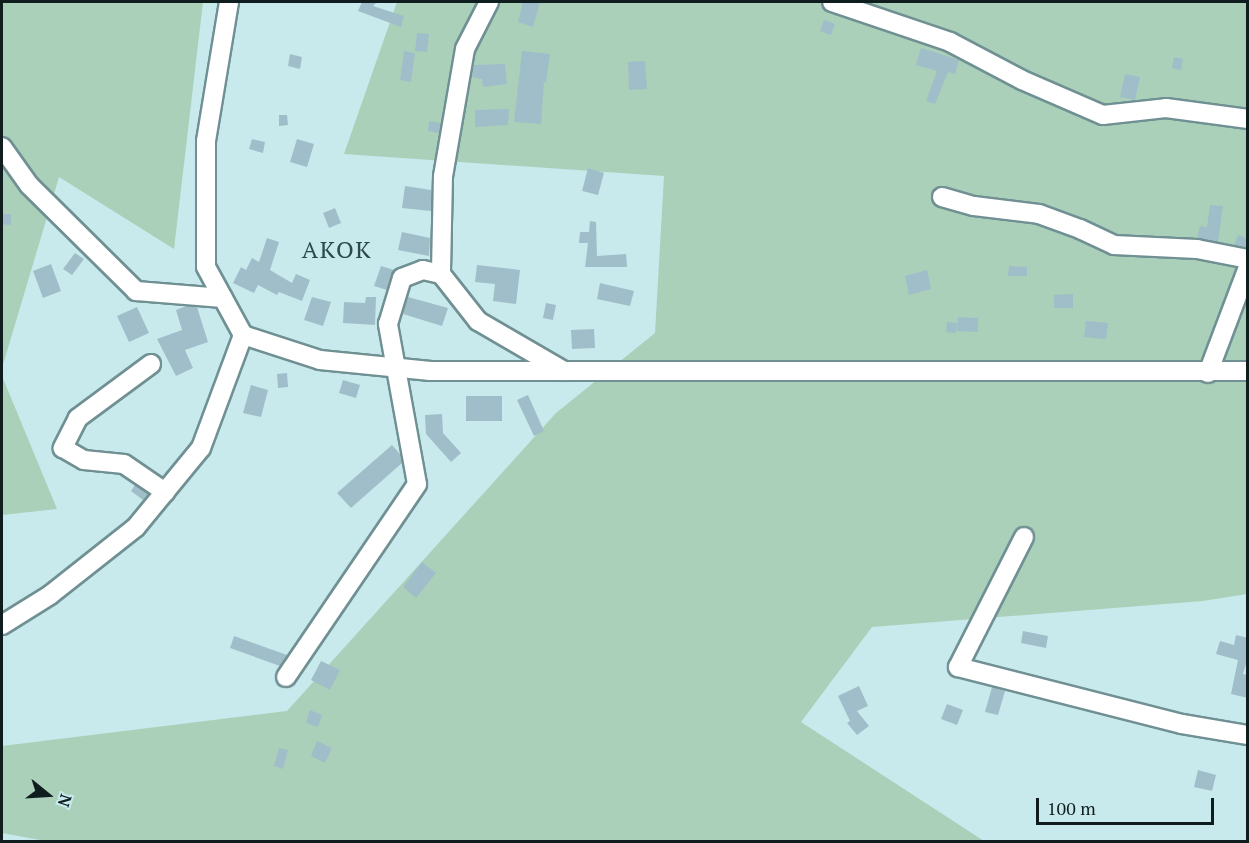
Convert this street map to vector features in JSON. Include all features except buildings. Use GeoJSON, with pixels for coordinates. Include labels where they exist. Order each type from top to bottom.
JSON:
{"type":"FeatureCollection","features":[{"type":"Feature","properties":{"kind":"street"},"geometry":{"type":"LineString","coordinates":[[229,2],[206,141],[206,267],[243,335],[321,360],[430,371],[1208,373],[1248,370]]}},
{"type":"Feature","properties":{"kind":"street"},"geometry":{"type":"LineString","coordinates":[[441,274],[443,176],[465,49],[489,2]]}},
{"type":"Feature","properties":{"kind":"street"},"geometry":{"type":"LineString","coordinates":[[832,2],[950,42],[1022,80],[1103,115],[1166,108],[1248,119]]}},
{"type":"Feature","properties":{"kind":"street"},"geometry":{"type":"LineString","coordinates":[[2,147],[29,185],[136,291],[223,298]]}},
{"type":"Feature","properties":{"kind":"street"},"geometry":{"type":"LineString","coordinates":[[942,197],[974,206],[1039,214],[1114,245],[1197,249],[1248,259]]}},
{"type":"Feature","properties":{"kind":"street"},"geometry":{"type":"LineString","coordinates":[[1208,373],[1248,267]]}},
{"type":"Feature","properties":{"kind":"street"},"geometry":{"type":"LineString","coordinates":[[286,677],[417,484],[398,368],[388,324],[402,278],[423,270],[441,274],[478,321],[565,371]]}},
{"type":"Feature","properties":{"kind":"street"},"geometry":{"type":"LineString","coordinates":[[2,625],[50,595],[136,527],[201,448],[243,335]]}},
{"type":"Feature","properties":{"kind":"street"},"geometry":{"type":"LineString","coordinates":[[151,364],[78,418],[63,448],[84,460],[124,464],[165,492]]}},
{"type":"Feature","properties":{"kind":"street"},"geometry":{"type":"LineString","coordinates":[[1024,537],[958,667],[1182,724],[1248,735]]}},
{"type":"Feature","properties":{"kind":"green space"},"geometry":{"type":"Polygon","coordinates":[[[2,2],[203,2],[174,249],[59,177],[2,368],[2,2]]]}},
{"type":"Feature","properties":{"kind":"green space"},"geometry":{"type":"Polygon","coordinates":[[[397,2],[1247,2],[1247,594],[1203,601],[872,627],[801,722],[984,841],[45,841],[2,833],[2,746],[287,711],[556,413],[655,333],[664,176],[344,154],[397,2]]]}},
{"type":"Feature","properties":{"kind":"green space"},"geometry":{"type":"Polygon","coordinates":[[[2,376],[57,509],[2,515],[2,376]]]}},
{"type":"Feature","properties":{"kind":"district","name":"AKOK"},"geometry":{"type":"Point","coordinates":[337,250]}}]}
